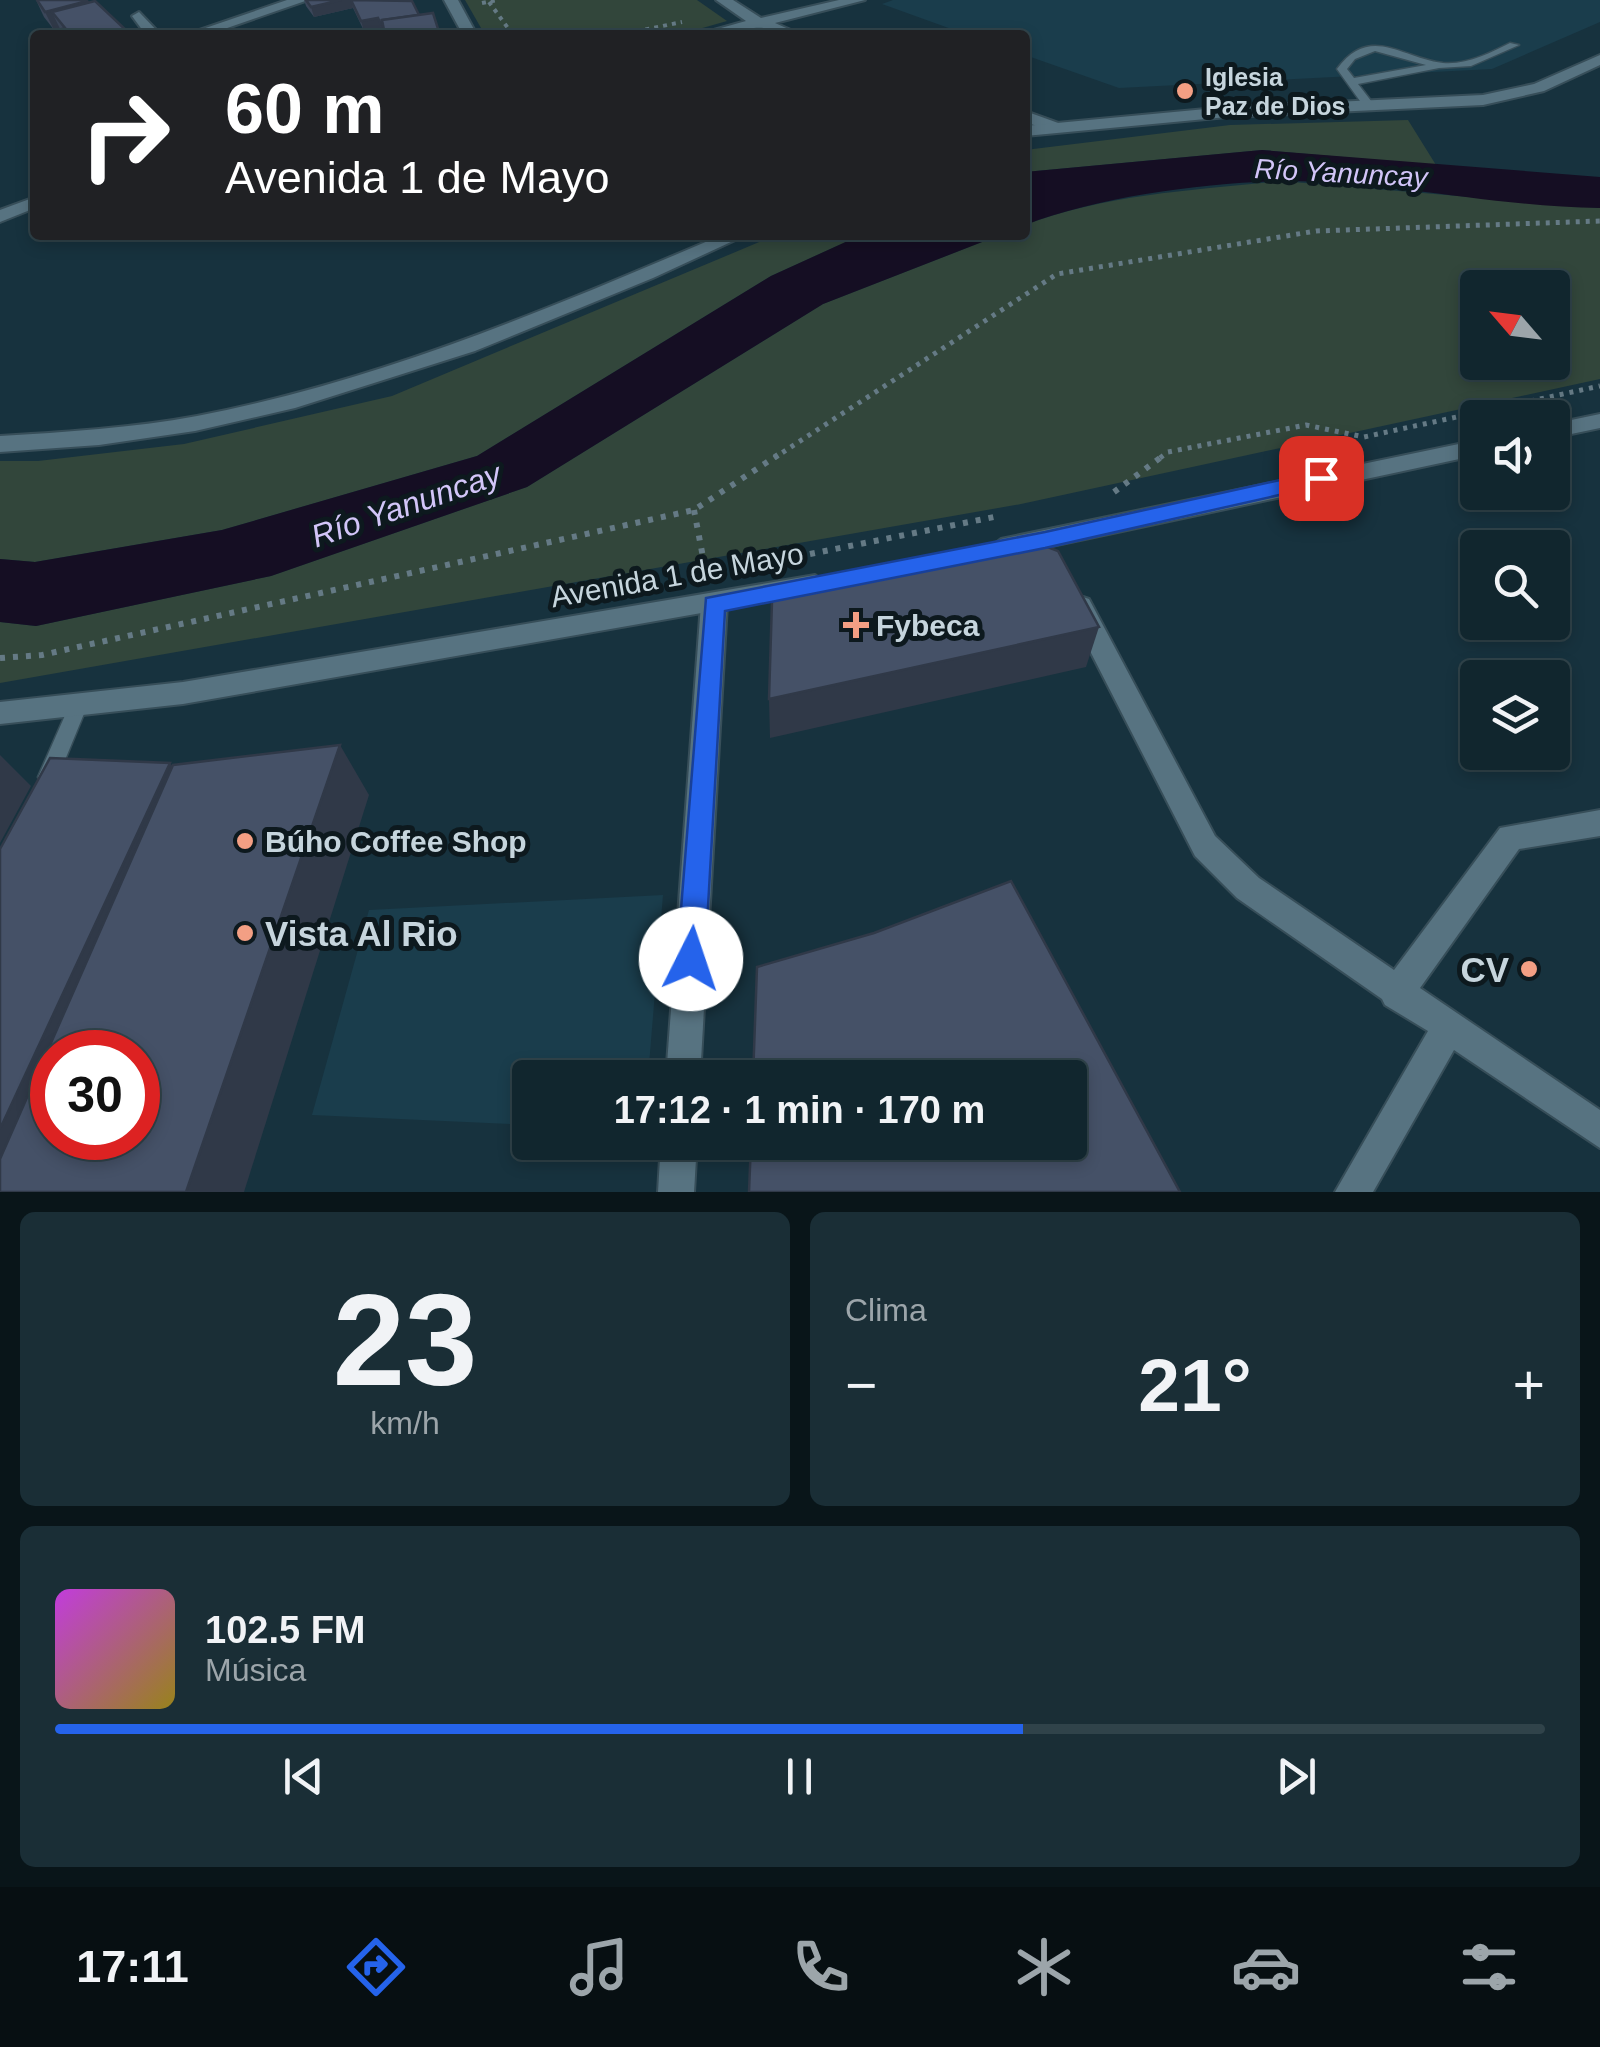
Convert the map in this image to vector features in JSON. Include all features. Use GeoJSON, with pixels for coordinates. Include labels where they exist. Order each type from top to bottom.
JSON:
{"type":"FeatureCollection","features":[{"type":"Feature","properties":{"kind":"street"},"geometry":{"type":"LineString","coordinates":[[208,30],[301,0]]}},
{"type":"Feature","properties":{"kind":"street"},"geometry":{"type":"LineString","coordinates":[[451,0],[467,30]]}},
{"type":"Feature","properties":{"kind":"street"},"geometry":{"type":"LineString","coordinates":[[724,0],[756,21],[781,30]]}},
{"type":"Feature","properties":{"kind":"street"},"geometry":{"type":"LineString","coordinates":[[722,30],[858,0]]}},
{"type":"Feature","properties":{"kind":"street"},"geometry":{"type":"LineString","coordinates":[[139,16],[150,30]]}},
{"type":"Feature","properties":{"kind":"street"},"geometry":{"type":"LineString","coordinates":[[1030,130],[1227,112],[1483,100],[1539,88],[1600,59]]}},
{"type":"Feature","properties":{"kind":"street"},"geometry":{"type":"LineString","coordinates":[[1030,118],[1055,126]]}},
{"type":"Feature","properties":{"kind":"street"},"geometry":{"type":"LineString","coordinates":[[0,217],[30,204]]}},
{"type":"Feature","properties":{"kind":"street"},"geometry":{"type":"LineString","coordinates":[[0,444],[210,423],[361,386],[482,342],[725,240]]}},
{"type":"Feature","properties":{"kind":"street"},"geometry":{"type":"LineString","coordinates":[[1570,427],[1600,421]]}},
{"type":"Feature","properties":{"kind":"street"},"geometry":{"type":"LineString","coordinates":[[968,555],[1460,450]]}},
{"type":"Feature","properties":{"kind":"street"},"geometry":{"type":"LineString","coordinates":[[1045,540],[1205,846],[1248,888],[1600,1132]]}},
{"type":"Feature","properties":{"kind":"street","name":"Avenida 1 de Mayo"},"geometry":{"type":"LineString","coordinates":[[0,713],[183,693],[714,604],[781,600],[833,581]]}},
{"type":"Feature","properties":{"kind":"street"},"geometry":{"type":"LineString","coordinates":[[684,1060],[714,604]]}},
{"type":"Feature","properties":{"kind":"street"},"geometry":{"type":"LineString","coordinates":[[1396,994],[1510,837],[1600,823]]}},
{"type":"Feature","properties":{"kind":"street"},"geometry":{"type":"LineString","coordinates":[[1353,1192],[1448,1028]]}},
{"type":"Feature","properties":{"kind":"street"},"geometry":{"type":"LineString","coordinates":[[676,1192],[678,1160]]}},
{"type":"Feature","properties":{"kind":"lane"},"geometry":{"type":"LineString","coordinates":[[1351,82],[1486,58],[1514,45]]}},
{"type":"Feature","properties":{"kind":"lane"},"geometry":{"type":"LineString","coordinates":[[1368,106],[1344,65],[1365,49],[1382,48],[1441,66]]}},
{"type":"Feature","properties":{"kind":"lane"},"geometry":{"type":"LineString","coordinates":[[40,796],[78,704]]}},
{"type":"Feature","properties":{"kind":"path"},"geometry":{"type":"LineString","coordinates":[[489,2],[509,30]]}},
{"type":"Feature","properties":{"kind":"path"},"geometry":{"type":"LineString","coordinates":[[0,658],[42,655],[694,510],[1056,274],[1316,231],[1600,221]]}},
{"type":"Feature","properties":{"kind":"path"},"geometry":{"type":"LineString","coordinates":[[1108,494],[1128,485],[1168,452],[1230,438],[1306,425],[1364,437],[1600,386]]}},
{"type":"Feature","properties":{"kind":"path"},"geometry":{"type":"LineString","coordinates":[[694,510],[714,604]]}},
{"type":"Feature","properties":{"kind":"path"},"geometry":{"type":"LineString","coordinates":[[800,556],[1007,514]]}},
{"type":"Feature","properties":{"kind":"path"},"geometry":{"type":"LineString","coordinates":[[687,578],[725,571]]}},
{"type":"Feature","properties":{"kind":"shaded area"},"geometry":{"type":"Polygon","coordinates":[[[893,0],[1600,0],[1600,22],[1492,69],[1119,88],[1030,57],[1030,30],[954,30],[882,4],[893,0]]]}},
{"type":"Feature","properties":{"kind":"shaded area"},"geometry":{"type":"Polygon","coordinates":[[[663,895],[649,1060],[512,1060],[512,1124],[312,1115],[369,910],[663,895]]]}},
{"type":"Feature","properties":{"kind":"green space"},"geometry":{"type":"Polygon","coordinates":[[[465,0],[697,0],[727,21],[696,30],[482,30],[465,0]]]}},
{"type":"Feature","properties":{"kind":"green space"},"geometry":{"type":"Polygon","coordinates":[[[1408,120],[1436,165],[1262,150],[1030,172],[1030,149],[1230,125],[1408,120]]]}},
{"type":"Feature","properties":{"kind":"green space"},"geometry":{"type":"Polygon","coordinates":[[[1281,181],[1600,208],[1600,379],[1503,400],[1460,400],[1460,409],[1021,504],[0,683],[0,622],[36,626],[271,576],[527,487],[823,304],[987,240],[1030,240],[1030,223],[1119,200],[1281,181]]]}},
{"type":"Feature","properties":{"kind":"green space"},"geometry":{"type":"Polygon","coordinates":[[[764,240],[850,240],[771,276],[477,456],[222,530],[35,562],[0,559],[0,461],[38,461],[184,444],[392,396],[764,240]]]}},
{"type":"Feature","properties":{"kind":"water","name":"Río Yanuncay"},"geometry":{"type":"Polygon","coordinates":[[[1262,150],[1600,177],[1600,208],[1280,181],[1150,193],[1030,223],[1030,172],[1262,150]]]}},
{"type":"Feature","properties":{"kind":"water","name":"Río Yanuncay"},"geometry":{"type":"Polygon","coordinates":[[[850,240],[987,240],[823,304],[527,487],[271,576],[36,626],[0,622],[0,559],[35,562],[222,530],[477,456],[771,276],[850,240]]]}},
{"type":"Feature","properties":{"kind":"building"},"geometry":{"type":"Polygon","coordinates":[[[37,0],[86,0],[87,1],[45,12],[37,0]]]}},
{"type":"Feature","properties":{"kind":"building"},"geometry":{"type":"Polygon","coordinates":[[[306,0],[341,0],[311,7],[306,0]]]}},
{"type":"Feature","properties":{"kind":"building"},"geometry":{"type":"Polygon","coordinates":[[[351,0],[412,1],[419,15],[382,20],[383,29],[378,18],[361,21],[351,0]]]}},
{"type":"Feature","properties":{"kind":"building"},"geometry":{"type":"Polygon","coordinates":[[[95,1],[126,30],[59,30],[65,28],[52,12],[95,1]]]}},
{"type":"Feature","properties":{"kind":"building"},"geometry":{"type":"Polygon","coordinates":[[[433,13],[438,30],[384,30],[382,20],[433,13]]]}},
{"type":"Feature","properties":{"kind":"building"},"geometry":{"type":"Polygon","coordinates":[[[1024,538],[1058,551],[1099,627],[769,699],[772,601],[785,589],[1024,538]]]}},
{"type":"Feature","properties":{"kind":"building"},"geometry":{"type":"Polygon","coordinates":[[[340,745],[186,1192],[0,1192],[0,1159],[30,1091],[30,1160],[160,1160],[160,1030],[57,1030],[173,765],[340,745]]]}},
{"type":"Feature","properties":{"kind":"building"},"geometry":{"type":"Polygon","coordinates":[[[50,758],[170,763],[46,1030],[30,1030],[30,1064],[0,1129],[0,849],[50,758]]]}},
{"type":"Feature","properties":{"kind":"building"},"geometry":{"type":"Polygon","coordinates":[[[1011,881],[1180,1192],[749,1192],[750,1160],[1087,1160],[1087,1060],[754,1060],[757,967],[874,933],[1011,881]]]}},
{"type":"Feature","properties":{"kind":"place","name":"Iglesia Paz de Dios"},"geometry":{"type":"Point","coordinates":[1185,91]}},
{"type":"Feature","properties":{"kind":"place","name":"Fybeca"},"geometry":{"type":"Point","coordinates":[856,625]}},
{"type":"Feature","properties":{"kind":"place","name":"Búho Coffee Shop"},"geometry":{"type":"Point","coordinates":[245,841]}},
{"type":"Feature","properties":{"kind":"place","name":"Vista Al Rio"},"geometry":{"type":"Point","coordinates":[245,933]}},
{"type":"Feature","properties":{"kind":"place","name":"CV"},"geometry":{"type":"Point","coordinates":[1529,969]}},
{"type":"Feature","properties":{"kind":"route"},"geometry":{"type":"LineString","coordinates":[[691,959],[714,604],[1045,540],[1321,478]]}}]}
